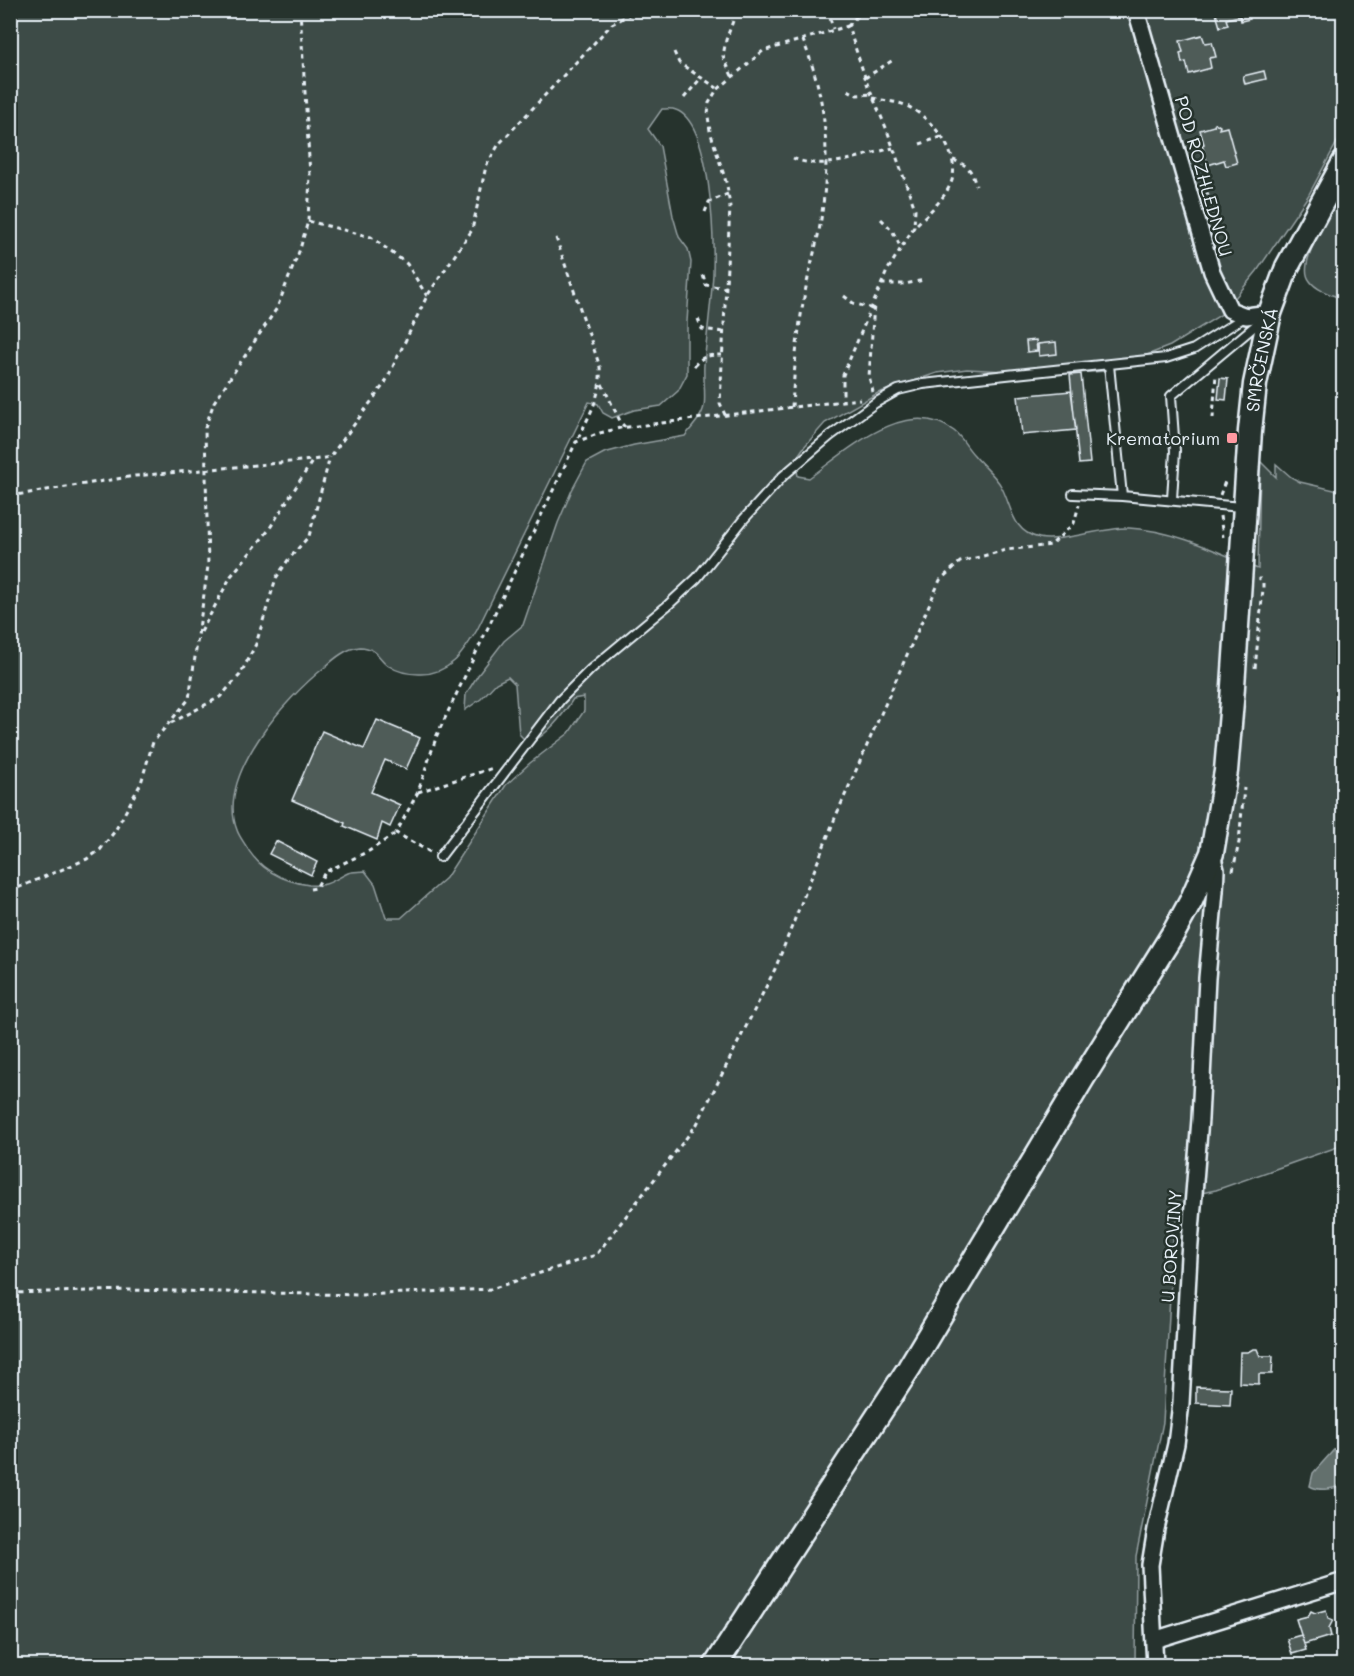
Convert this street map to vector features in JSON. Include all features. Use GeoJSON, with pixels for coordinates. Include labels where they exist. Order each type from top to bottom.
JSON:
{"type":"FeatureCollection","features":[{"type":"Feature","properties":{"kind":"street","name":"POD ROZHLEDNOU"},"geometry":{"type":"LineString","coordinates":[[1136,10],[1212,272],[1230,310],[1246,316]]}},
{"type":"Feature","properties":{"kind":"street","name":"SMRČENSKÁ"},"geometry":{"type":"LineString","coordinates":[[715,1665],[909,1368],[1083,1078],[1174,932],[1191,901],[1212,853],[1226,771],[1255,384],[1270,313],[1287,267],[1344,162]]}},
{"type":"Feature","properties":{"kind":"street"},"geometry":{"type":"LineString","coordinates":[[1246,316],[1270,313]]}},
{"type":"Feature","properties":{"kind":"street","name":"U BOROVINY"},"geometry":{"type":"LineString","coordinates":[[1155,1665],[1150,1565],[1156,1528],[1176,1444],[1181,1403],[1207,978],[1215,891],[1216,870],[1212,853]]}},
{"type":"Feature","properties":{"kind":"street"},"geometry":{"type":"LineString","coordinates":[[1154,1640],[1344,1581]]}},
{"type":"Feature","properties":{"kind":"lane"},"geometry":{"type":"LineString","coordinates":[[1172,499],[1175,451],[1170,396],[1270,313]]}},
{"type":"Feature","properties":{"kind":"lane"},"geometry":{"type":"LineString","coordinates":[[440,857],[560,700],[591,669],[697,578],[743,520],[783,476],[830,436],[889,395],[898,390],[924,384],[1166,358],[1194,349],[1246,316]]}},
{"type":"Feature","properties":{"kind":"lane"},"geometry":{"type":"LineString","coordinates":[[1109,365],[1122,496]]}},
{"type":"Feature","properties":{"kind":"lane"},"geometry":{"type":"LineString","coordinates":[[1078,494],[1172,499],[1246,507]]}},
{"type":"Feature","properties":{"kind":"path"},"geometry":{"type":"LineString","coordinates":[[10,891],[87,859],[100,850],[115,831],[141,783],[153,741],[189,699],[208,566],[205,428],[214,402],[277,308],[300,249],[308,221],[310,175],[300,10]]}},
{"type":"Feature","properties":{"kind":"path"},"geometry":{"type":"LineString","coordinates":[[169,723],[220,697],[240,675],[256,644],[276,578],[309,536],[330,457],[385,383],[427,296],[472,230],[486,166],[499,144],[612,24],[638,10]]}},
{"type":"Feature","properties":{"kind":"path"},"geometry":{"type":"LineString","coordinates":[[732,77],[723,56],[737,10]]}},
{"type":"Feature","properties":{"kind":"path"},"geometry":{"type":"LineString","coordinates":[[828,10],[832,29]]}},
{"type":"Feature","properties":{"kind":"path"},"geometry":{"type":"LineString","coordinates":[[724,415],[720,403],[730,207],[708,116],[709,103],[718,89],[763,51],[848,26],[856,17],[868,10]]}},
{"type":"Feature","properties":{"kind":"path"},"geometry":{"type":"LineString","coordinates":[[848,26],[865,78],[915,209],[914,227]]}},
{"type":"Feature","properties":{"kind":"path"},"geometry":{"type":"LineString","coordinates":[[792,407],[794,365],[803,300],[819,230],[827,135],[822,99],[812,62],[802,39]]}},
{"type":"Feature","properties":{"kind":"path"},"geometry":{"type":"LineString","coordinates":[[675,52],[679,63],[718,89]]}},
{"type":"Feature","properties":{"kind":"path"},"geometry":{"type":"LineString","coordinates":[[865,78],[893,60]]}},
{"type":"Feature","properties":{"kind":"path"},"geometry":{"type":"LineString","coordinates":[[684,98],[701,78]]}},
{"type":"Feature","properties":{"kind":"path"},"geometry":{"type":"LineString","coordinates":[[843,401],[843,375],[881,284],[914,227],[942,199],[952,181],[954,167],[949,150],[932,123],[905,105],[872,96],[857,95],[848,90]]}},
{"type":"Feature","properties":{"kind":"path"},"geometry":{"type":"LineString","coordinates":[[920,144],[940,136]]}},
{"type":"Feature","properties":{"kind":"path"},"geometry":{"type":"LineString","coordinates":[[792,158],[812,164],[825,163],[893,148]]}},
{"type":"Feature","properties":{"kind":"path"},"geometry":{"type":"LineString","coordinates":[[952,160],[964,164],[971,170],[976,186]]}},
{"type":"Feature","properties":{"kind":"path"},"geometry":{"type":"LineString","coordinates":[[705,212],[709,202],[728,194]]}},
{"type":"Feature","properties":{"kind":"path"},"geometry":{"type":"LineString","coordinates":[[881,219],[892,230],[901,248]]}},
{"type":"Feature","properties":{"kind":"path"},"geometry":{"type":"LineString","coordinates":[[308,221],[371,237],[406,264],[427,296]]}},
{"type":"Feature","properties":{"kind":"path"},"geometry":{"type":"LineString","coordinates":[[310,889],[316,888],[325,872],[369,851],[396,833],[418,792],[437,735],[598,397],[601,382],[600,367],[556,238]]}},
{"type":"Feature","properties":{"kind":"path"},"geometry":{"type":"LineString","coordinates":[[703,274],[706,285],[726,288]]}},
{"type":"Feature","properties":{"kind":"path"},"geometry":{"type":"LineString","coordinates":[[881,284],[904,284],[924,280]]}},
{"type":"Feature","properties":{"kind":"path"},"geometry":{"type":"LineString","coordinates":[[844,296],[853,303],[870,308]]}},
{"type":"Feature","properties":{"kind":"path"},"geometry":{"type":"LineString","coordinates":[[874,299],[869,377],[874,397]]}},
{"type":"Feature","properties":{"kind":"path"},"geometry":{"type":"LineString","coordinates":[[698,319],[702,329],[724,332]]}},
{"type":"Feature","properties":{"kind":"path"},"geometry":{"type":"LineString","coordinates":[[694,366],[701,358],[722,354]]}},
{"type":"Feature","properties":{"kind":"path"},"geometry":{"type":"LineString","coordinates":[[1213,418],[1216,374],[1223,369]]}},
{"type":"Feature","properties":{"kind":"path"},"geometry":{"type":"LineString","coordinates":[[601,382],[625,427]]}},
{"type":"Feature","properties":{"kind":"path"},"geometry":{"type":"LineString","coordinates":[[576,442],[625,427],[889,395]]}},
{"type":"Feature","properties":{"kind":"path"},"geometry":{"type":"LineString","coordinates":[[10,495],[135,476],[330,457]]}},
{"type":"Feature","properties":{"kind":"path"},"geometry":{"type":"LineString","coordinates":[[199,636],[231,576],[268,531],[313,460]]}},
{"type":"Feature","properties":{"kind":"path"},"geometry":{"type":"LineString","coordinates":[[1225,548],[1220,525],[1220,504],[1221,491],[1227,476]]}},
{"type":"Feature","properties":{"kind":"path"},"geometry":{"type":"LineString","coordinates":[[10,1293],[130,1290],[362,1295],[491,1289],[596,1255],[697,1124],[775,969],[835,818],[940,580],[960,562],[1006,550],[1051,544],[1074,523],[1078,494]]}},
{"type":"Feature","properties":{"kind":"path"},"geometry":{"type":"LineString","coordinates":[[418,792],[513,761]]}},
{"type":"Feature","properties":{"kind":"path"},"geometry":{"type":"LineString","coordinates":[[396,833],[440,857]]}},
{"type":"Feature","properties":{"kind":"shaded area"},"geometry":{"type":"Polygon","coordinates":[[[11,11],[1343,11],[1343,131],[1308,196],[1257,271],[1222,314],[1170,346],[1106,371],[1062,374],[967,369],[937,373],[878,393],[825,423],[795,460],[798,476],[809,478],[841,454],[878,431],[897,423],[916,419],[936,422],[957,433],[995,478],[1018,524],[1030,535],[1048,539],[1119,528],[1146,530],[1179,537],[1258,569],[1260,461],[1276,477],[1276,464],[1300,482],[1343,492],[1343,1145],[1216,1190],[1192,1195],[1174,1225],[1163,1422],[1136,1556],[1135,1665],[11,1666],[11,11]],[[662,109],[648,129],[660,146],[673,216],[679,237],[688,249],[691,262],[687,322],[687,374],[678,391],[661,406],[634,410],[612,418],[603,413],[598,404],[589,402],[477,630],[461,654],[447,667],[430,673],[411,674],[392,668],[370,649],[355,648],[337,657],[309,681],[274,718],[245,762],[236,786],[233,808],[238,832],[251,854],[273,873],[299,883],[321,885],[350,872],[365,871],[375,884],[386,918],[401,918],[446,878],[506,785],[569,733],[584,711],[584,697],[573,699],[554,724],[529,744],[519,734],[515,684],[508,677],[496,683],[481,699],[465,710],[466,694],[504,641],[523,625],[558,523],[587,462],[604,453],[634,445],[685,436],[703,410],[704,365],[713,274],[713,236],[708,184],[697,136],[688,119],[676,110],[662,109]]]}},
{"type":"Feature","properties":{"kind":"shaded area"},"geometry":{"type":"Polygon","coordinates":[[[1343,196],[1343,299],[1317,287],[1310,281],[1307,274],[1307,264],[1314,242],[1343,196]]]}},
{"type":"Feature","properties":{"kind":"shaded area"},"geometry":{"type":"Polygon","coordinates":[[[1341,1442],[1343,1443],[1343,1484],[1327,1489],[1310,1486],[1313,1473],[1341,1442]]]}},
{"type":"Feature","properties":{"kind":"building"},"geometry":{"type":"Polygon","coordinates":[[[1215,10],[1248,10],[1250,19],[1241,21],[1240,16],[1226,19],[1228,25],[1220,27],[1215,10]]]}},
{"type":"Feature","properties":{"kind":"building"},"geometry":{"type":"Polygon","coordinates":[[[1202,35],[1205,43],[1212,42],[1216,57],[1209,58],[1211,68],[1189,74],[1186,62],[1182,63],[1180,53],[1183,52],[1180,41],[1202,35]]]}},
{"type":"Feature","properties":{"kind":"building"},"geometry":{"type":"Polygon","coordinates":[[[1264,71],[1266,79],[1245,84],[1243,76],[1264,71]]]}},
{"type":"Feature","properties":{"kind":"building"},"geometry":{"type":"Polygon","coordinates":[[[1215,123],[1220,126],[1219,129],[1227,127],[1237,163],[1226,166],[1224,160],[1208,165],[1200,130],[1214,126],[1215,123]]]}},
{"type":"Feature","properties":{"kind":"building"},"geometry":{"type":"Polygon","coordinates":[[[1208,193],[1214,212],[1204,215],[1199,196],[1208,193]]]}},
{"type":"Feature","properties":{"kind":"building"},"geometry":{"type":"Polygon","coordinates":[[[1036,340],[1037,351],[1027,352],[1026,341],[1036,340]]]}},
{"type":"Feature","properties":{"kind":"building"},"geometry":{"type":"Polygon","coordinates":[[[1056,342],[1057,354],[1039,356],[1038,344],[1056,342]]]}},
{"type":"Feature","properties":{"kind":"building"},"geometry":{"type":"Polygon","coordinates":[[[1081,374],[1090,463],[1079,464],[1070,375],[1081,374]]]}},
{"type":"Feature","properties":{"kind":"building"},"geometry":{"type":"Polygon","coordinates":[[[1220,378],[1228,379],[1226,400],[1218,399],[1220,378]]]}},
{"type":"Feature","properties":{"kind":"building"},"geometry":{"type":"Polygon","coordinates":[[[1071,391],[1076,430],[1022,435],[1018,396],[1071,391]]]}},
{"type":"Feature","properties":{"kind":"building"},"geometry":{"type":"Polygon","coordinates":[[[377,720],[420,738],[406,769],[385,760],[371,792],[400,805],[390,827],[382,823],[377,840],[292,800],[322,731],[364,749],[377,720]]]}},
{"type":"Feature","properties":{"kind":"building"},"geometry":{"type":"Polygon","coordinates":[[[276,841],[317,862],[311,875],[269,854],[276,841]]]}},
{"type":"Feature","properties":{"kind":"building"},"geometry":{"type":"Polygon","coordinates":[[[1257,1349],[1260,1356],[1273,1356],[1272,1374],[1259,1374],[1259,1384],[1239,1383],[1240,1352],[1257,1349]]]}},
{"type":"Feature","properties":{"kind":"building"},"geometry":{"type":"Polygon","coordinates":[[[1196,1387],[1231,1388],[1230,1405],[1196,1403],[1196,1387]]]}},
{"type":"Feature","properties":{"kind":"building"},"geometry":{"type":"Polygon","coordinates":[[[1326,1610],[1328,1618],[1333,1620],[1329,1628],[1331,1636],[1304,1644],[1296,1619],[1308,1616],[1311,1611],[1315,1613],[1326,1610]]]}},
{"type":"Feature","properties":{"kind":"building"},"geometry":{"type":"Polygon","coordinates":[[[1301,1635],[1306,1650],[1292,1654],[1287,1639],[1301,1635]]]}},
{"type":"Feature","properties":{"kind":"place","name":"Krematorium"},"geometry":{"type":"Point","coordinates":[1232,438]}}]}
